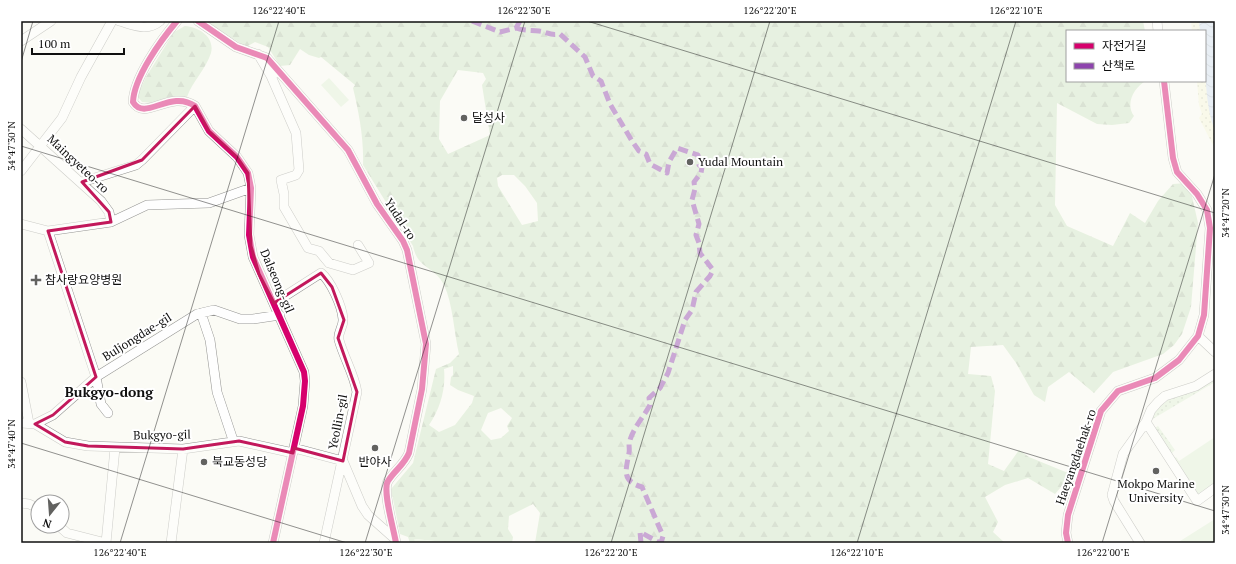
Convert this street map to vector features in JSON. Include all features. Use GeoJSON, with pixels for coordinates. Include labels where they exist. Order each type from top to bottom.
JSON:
{"type":"FeatureCollection","features":[{"type":"Feature","properties":{"kind":"street"},"geometry":{"type":"LineString","coordinates":[[21,41],[51,21]]}},
{"type":"Feature","properties":{"kind":"street"},"geometry":{"type":"LineString","coordinates":[[21,171],[67,110],[81,77],[112,21]]}},
{"type":"Feature","properties":{"kind":"street"},"geometry":{"type":"LineString","coordinates":[[119,21],[146,28],[152,27],[160,21]]}},
{"type":"Feature","properties":{"kind":"street"},"geometry":{"type":"LineString","coordinates":[[82,182],[136,165],[195,106],[183,100],[173,100],[142,110],[137,108],[133,102],[139,80],[160,43],[177,21]]}},
{"type":"Feature","properties":{"kind":"street","name":"Yudal-ro"},"geometry":{"type":"LineString","coordinates":[[198,21],[236,47],[267,58],[275,73],[348,150],[377,204],[403,241],[407,250],[426,344],[422,389],[409,453],[405,462],[387,481],[386,492],[396,541]]}},
{"type":"Feature","properties":{"kind":"street"},"geometry":{"type":"LineString","coordinates":[[275,73],[298,141],[298,173],[281,180],[284,194],[284,207],[308,248],[319,251],[330,263],[353,270],[369,263],[358,245]]}},
{"type":"Feature","properties":{"kind":"street","name":"Haeyangdaehak-ro"},"geometry":{"type":"LineString","coordinates":[[1068,543],[1066,534],[1068,515],[1101,410],[1118,391],[1155,378],[1179,360],[1198,336],[1204,315],[1210,228],[1207,210],[1197,194],[1177,172],[1171,145],[1164,82]]}},
{"type":"Feature","properties":{"kind":"street","name":"Dalseong-gil"},"geometry":{"type":"LineString","coordinates":[[195,106],[210,131],[237,157],[244,166],[251,188],[251,246],[259,274],[280,315],[298,357],[305,381],[304,406],[273,543]]}},
{"type":"Feature","properties":{"kind":"street","name":"Maingyeteo-ro"},"geometry":{"type":"LineString","coordinates":[[21,129],[82,182],[109,212],[111,222]]}},
{"type":"Feature","properties":{"kind":"street"},"geometry":{"type":"LineString","coordinates":[[21,224],[48,231],[111,222],[147,205],[209,203],[251,188]]}},
{"type":"Feature","properties":{"kind":"street"},"geometry":{"type":"LineString","coordinates":[[48,231],[96,377],[101,404],[108,413]]}},
{"type":"Feature","properties":{"kind":"street","name":"Yeollin-gil"},"geometry":{"type":"LineString","coordinates":[[274,303],[321,273],[327,278],[332,287],[344,320],[338,338],[355,380],[357,392],[324,543]]}},
{"type":"Feature","properties":{"kind":"street","name":"Buljongdae-gil"},"geometry":{"type":"LineString","coordinates":[[28,423],[53,415],[96,377],[197,314],[214,310],[240,319],[253,319],[280,315]]}},
{"type":"Feature","properties":{"kind":"street"},"geometry":{"type":"LineString","coordinates":[[201,313],[210,340],[217,392],[233,440]]}},
{"type":"Feature","properties":{"kind":"street"},"geometry":{"type":"LineString","coordinates":[[1198,336],[1215,352]]}},
{"type":"Feature","properties":{"kind":"street"},"geometry":{"type":"LineString","coordinates":[[1140,543],[1114,501],[1112,495],[1122,457],[1146,422],[1152,409],[1165,396],[1196,386],[1215,374]]}},
{"type":"Feature","properties":{"kind":"street"},"geometry":{"type":"LineString","coordinates":[[21,382],[28,423]]}},
{"type":"Feature","properties":{"kind":"street"},"geometry":{"type":"LineString","coordinates":[[1146,422],[1196,501],[1215,488]]}},
{"type":"Feature","properties":{"kind":"street","name":"Bukgyo-gil"},"geometry":{"type":"LineString","coordinates":[[28,423],[65,442],[88,446],[183,449],[233,440],[343,461]]}},
{"type":"Feature","properties":{"kind":"street"},"geometry":{"type":"LineString","coordinates":[[70,534],[106,543],[115,448]]}},
{"type":"Feature","properties":{"kind":"street"},"geometry":{"type":"LineString","coordinates":[[171,543],[183,449]]}},
{"type":"Feature","properties":{"kind":"street"},"geometry":{"type":"LineString","coordinates":[[343,461],[362,506],[368,515],[396,541]]}},
{"type":"Feature","properties":{"kind":"highlighted area"},"geometry":{"type":"Polygon","coordinates":[[[195,106],[209,131],[237,157],[248,173],[251,246],[259,274],[274,303],[321,273],[332,287],[344,320],[338,338],[357,392],[343,461],[294,448],[293,453],[239,441],[183,449],[88,446],[65,442],[35,424],[53,415],[96,377],[48,231],[111,222],[109,212],[82,182],[142,160],[195,106]]]}},
{"type":"Feature","properties":{"kind":"shaded area"},"geometry":{"type":"Polygon","coordinates":[[[329,78],[349,100],[341,107],[321,85],[329,78]]]}},
{"type":"Feature","properties":{"kind":"shaded area"},"geometry":{"type":"Polygon","coordinates":[[[1215,376],[1215,382],[1151,420],[1158,407],[1167,399],[1215,376]]]}},
{"type":"Feature","properties":{"kind":"shaded area"},"geometry":{"type":"Polygon","coordinates":[[[1158,426],[1175,450],[1171,454],[1153,429],[1158,426]]]}},
{"type":"Feature","properties":{"kind":"shaded area"},"geometry":{"type":"Polygon","coordinates":[[[1215,437],[1215,483],[1197,495],[1173,459],[1176,457],[1179,461],[1215,437]]]}},
{"type":"Feature","properties":{"kind":"shaded area"},"geometry":{"type":"Polygon","coordinates":[[[1215,519],[1215,543],[1177,543],[1215,519]]]}},
{"type":"Feature","properties":{"kind":"shaded area"},"geometry":{"type":"Polygon","coordinates":[[[414,539],[454,543],[415,543],[414,539]]]}},
{"type":"Feature","properties":{"kind":"green space"},"geometry":{"type":"Polygon","coordinates":[[[206,21],[1143,21],[1145,30],[1066,30],[1066,82],[1145,82],[1138,87],[1132,96],[1130,106],[1134,116],[1129,123],[1112,125],[1097,124],[1057,103],[1055,205],[1067,226],[1113,246],[1130,213],[1145,223],[1158,201],[1173,184],[1187,183],[1191,192],[1198,223],[1191,307],[1182,334],[1174,345],[1163,354],[1113,372],[1094,393],[1069,372],[1048,387],[1045,402],[1034,395],[1016,363],[1003,345],[971,347],[968,374],[991,376],[995,391],[988,464],[1004,471],[1019,450],[1029,457],[1068,473],[1066,481],[1055,494],[1028,478],[1005,485],[985,497],[998,522],[993,532],[1005,543],[535,543],[540,513],[533,504],[509,516],[508,529],[513,537],[512,543],[454,543],[415,539],[415,543],[410,543],[408,537],[400,534],[391,489],[413,463],[436,369],[450,363],[459,354],[447,293],[444,285],[436,274],[422,264],[415,254],[413,246],[363,165],[361,126],[353,88],[355,85],[321,57],[319,58],[309,55],[300,49],[290,65],[280,66],[268,47],[255,42],[246,47],[206,21]],[[458,70],[440,101],[439,139],[448,154],[490,135],[482,85],[486,79],[483,73],[458,70]],[[502,175],[497,178],[498,186],[522,225],[538,221],[537,203],[525,186],[514,175],[502,175]],[[453,366],[444,369],[444,384],[439,406],[429,425],[439,432],[455,425],[472,403],[474,396],[458,390],[450,385],[451,377],[453,375],[453,366]],[[501,408],[488,413],[481,430],[491,440],[501,438],[509,431],[507,426],[512,418],[501,408]]]}},
{"type":"Feature","properties":{"kind":"green space"},"geometry":{"type":"Polygon","coordinates":[[[185,26],[196,28],[205,34],[211,42],[211,53],[206,65],[189,91],[187,97],[169,97],[153,103],[142,102],[137,96],[146,77],[174,32],[185,26]]]}},
{"type":"Feature","properties":{"kind":"sand"},"geometry":{"type":"Polygon","coordinates":[[[1191,21],[1199,21],[1201,30],[1192,30],[1191,21]]]}},
{"type":"Feature","properties":{"kind":"sand"},"geometry":{"type":"Polygon","coordinates":[[[1206,69],[1215,129],[1215,149],[1199,118],[1202,114],[1199,105],[1197,82],[1206,82],[1206,69]]]}},
{"type":"Feature","properties":{"kind":"water"},"geometry":{"type":"Polygon","coordinates":[[[1199,21],[1215,21],[1215,130],[1211,120],[1207,95],[1206,30],[1200,30],[1199,21]]]}},
{"type":"Feature","properties":{"kind":"marked path"},"geometry":{"type":"LineString","coordinates":[[472,21],[500,32],[516,28],[520,21]]}},
{"type":"Feature","properties":{"kind":"marked path"},"geometry":{"type":"LineString","coordinates":[[516,28],[542,31],[551,34],[560,34],[585,57],[593,76],[601,81],[610,104],[632,141],[639,151],[646,154],[650,164],[667,173],[669,162],[677,148],[698,155],[699,165],[702,167],[701,173],[694,182],[695,189],[692,200],[699,224],[696,235],[700,253],[713,270],[710,276],[696,292],[692,310],[685,320],[668,373],[660,388],[649,398],[650,405],[631,436],[626,470],[626,474],[631,482],[642,487],[663,536],[661,543]]}},
{"type":"Feature","properties":{"kind":"marked path"},"geometry":{"type":"LineString","coordinates":[[641,543],[640,532],[660,543]]}},
{"type":"Feature","properties":{"kind":"cycle path"},"geometry":{"type":"LineString","coordinates":[[177,21],[156,48],[143,70],[138,81],[133,102],[138,107],[144,109],[176,101],[186,102],[195,106],[209,131],[237,157],[248,173],[251,188],[249,235],[253,257],[304,372],[305,381],[303,406],[273,543]]}},
{"type":"Feature","properties":{"kind":"cycle path"},"geometry":{"type":"LineString","coordinates":[[198,21],[236,47],[267,58],[348,150],[377,204],[403,241],[407,250],[426,344],[422,389],[409,453],[405,461],[388,481],[387,486],[387,501],[396,543]]}},
{"type":"Feature","properties":{"kind":"cycle path"},"geometry":{"type":"LineString","coordinates":[[1068,543],[1066,533],[1068,515],[1101,411],[1118,391],[1155,378],[1179,360],[1198,336],[1204,315],[1210,228],[1207,210],[1197,194],[1177,172],[1173,158],[1164,82]]}},
{"type":"Feature","properties":{"kind":"place","name":"달성사"},"geometry":{"type":"Point","coordinates":[464,118]}},
{"type":"Feature","properties":{"kind":"place","name":"Yudal Mountain"},"geometry":{"type":"Point","coordinates":[690,162]}},
{"type":"Feature","properties":{"kind":"place","name":"참사랑요양병원"},"geometry":{"type":"Point","coordinates":[36,280]}},
{"type":"Feature","properties":{"kind":"place","name":"반야사"},"geometry":{"type":"Point","coordinates":[375,448]}},
{"type":"Feature","properties":{"kind":"place","name":"북교동성당"},"geometry":{"type":"Point","coordinates":[204,462]}},
{"type":"Feature","properties":{"kind":"place","name":"Mokpo Marine University"},"geometry":{"type":"Point","coordinates":[1156,471]}},
{"type":"Feature","properties":{"kind":"district","name":"Bukgyo-dong"},"geometry":{"type":"Point","coordinates":[109,392]}}]}
